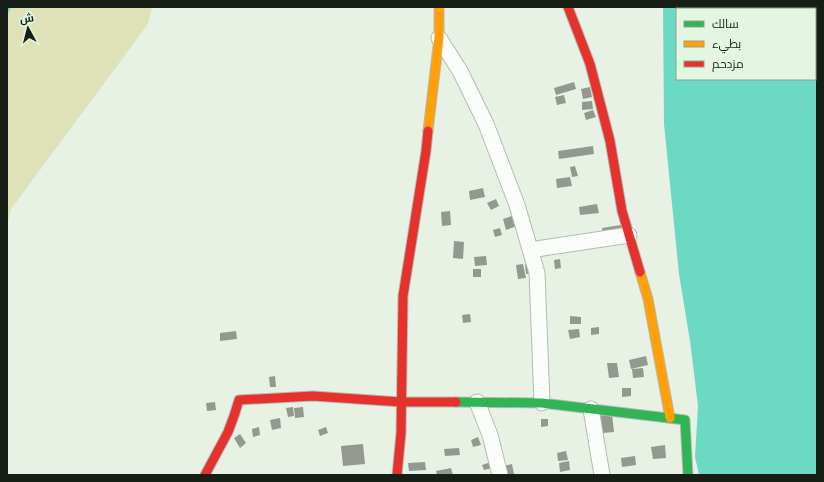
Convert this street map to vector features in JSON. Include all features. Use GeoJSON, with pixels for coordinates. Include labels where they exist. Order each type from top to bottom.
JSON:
{"type":"FeatureCollection","features":[{"type":"Feature","properties":{"kind":"street"},"geometry":{"type":"LineString","coordinates":[[397,475],[401,433],[403,296],[426,151],[439,38],[439,7]]}},
{"type":"Feature","properties":{"kind":"street"},"geometry":{"type":"LineString","coordinates":[[568,7],[590,64],[610,141],[622,211],[648,299],[670,418]]}},
{"type":"Feature","properties":{"kind":"street"},"geometry":{"type":"LineString","coordinates":[[439,38],[460,71],[486,124],[517,206],[537,273],[542,403]]}},
{"type":"Feature","properties":{"kind":"street"},"geometry":{"type":"LineString","coordinates":[[530,250],[629,235]]}},
{"type":"Feature","properties":{"kind":"street"},"geometry":{"type":"LineString","coordinates":[[205,475],[210,462],[223,441],[239,400],[313,396],[401,402],[542,403],[685,420],[688,475]]}},
{"type":"Feature","properties":{"kind":"street"},"geometry":{"type":"LineString","coordinates":[[477,402],[490,435],[500,475]]}},
{"type":"Feature","properties":{"kind":"street"},"geometry":{"type":"LineString","coordinates":[[591,409],[602,475]]}},
{"type":"Feature","properties":{"kind":"green space"},"geometry":{"type":"Polygon","coordinates":[[[7,7],[152,7],[148,24],[11,209],[7,226],[7,7]]]}},
{"type":"Feature","properties":{"kind":"water"},"geometry":{"type":"Polygon","coordinates":[[[663,7],[817,7],[817,475],[699,475],[695,457],[698,406],[690,341],[679,274],[664,124],[663,7]]]}},
{"type":"Feature","properties":{"kind":"building"},"geometry":{"type":"Polygon","coordinates":[[[574,82],[576,89],[556,95],[554,88],[574,82]]]}},
{"type":"Feature","properties":{"kind":"building"},"geometry":{"type":"Polygon","coordinates":[[[590,87],[592,97],[583,99],[581,89],[590,87]]]}},
{"type":"Feature","properties":{"kind":"building"},"geometry":{"type":"Polygon","coordinates":[[[564,95],[566,103],[557,105],[555,97],[564,95]]]}},
{"type":"Feature","properties":{"kind":"building"},"geometry":{"type":"Polygon","coordinates":[[[592,101],[593,109],[582,110],[582,102],[592,101]]]}},
{"type":"Feature","properties":{"kind":"building"},"geometry":{"type":"Polygon","coordinates":[[[593,110],[596,117],[586,120],[584,113],[593,110]]]}},
{"type":"Feature","properties":{"kind":"building"},"geometry":{"type":"Polygon","coordinates":[[[593,146],[594,154],[559,159],[558,151],[593,146]]]}},
{"type":"Feature","properties":{"kind":"building"},"geometry":{"type":"Polygon","coordinates":[[[575,166],[578,176],[572,177],[570,167],[575,166]]]}},
{"type":"Feature","properties":{"kind":"building"},"geometry":{"type":"Polygon","coordinates":[[[570,177],[572,186],[557,188],[556,179],[570,177]]]}},
{"type":"Feature","properties":{"kind":"building"},"geometry":{"type":"Polygon","coordinates":[[[483,188],[485,197],[470,200],[469,191],[483,188]]]}},
{"type":"Feature","properties":{"kind":"building"},"geometry":{"type":"Polygon","coordinates":[[[496,199],[499,206],[491,210],[487,203],[496,199]]]}},
{"type":"Feature","properties":{"kind":"building"},"geometry":{"type":"Polygon","coordinates":[[[597,204],[599,213],[580,215],[579,207],[597,204]]]}},
{"type":"Feature","properties":{"kind":"building"},"geometry":{"type":"Polygon","coordinates":[[[450,211],[451,225],[442,226],[441,212],[450,211]]]}},
{"type":"Feature","properties":{"kind":"building"},"geometry":{"type":"Polygon","coordinates":[[[518,214],[522,224],[506,230],[503,219],[518,214]]]}},
{"type":"Feature","properties":{"kind":"building"},"geometry":{"type":"Polygon","coordinates":[[[621,225],[622,231],[603,234],[602,228],[621,225]]]}},
{"type":"Feature","properties":{"kind":"building"},"geometry":{"type":"Polygon","coordinates":[[[500,228],[502,235],[495,237],[493,230],[500,228]]]}},
{"type":"Feature","properties":{"kind":"building"},"geometry":{"type":"Polygon","coordinates":[[[454,241],[464,242],[463,259],[453,258],[454,241]]]}},
{"type":"Feature","properties":{"kind":"building"},"geometry":{"type":"Polygon","coordinates":[[[486,256],[487,265],[475,266],[474,257],[486,256]]]}},
{"type":"Feature","properties":{"kind":"building"},"geometry":{"type":"Polygon","coordinates":[[[560,259],[561,268],[555,269],[554,260],[560,259]]]}},
{"type":"Feature","properties":{"kind":"building"},"geometry":{"type":"Polygon","coordinates":[[[531,263],[532,273],[526,274],[525,264],[531,263]]]}},
{"type":"Feature","properties":{"kind":"building"},"geometry":{"type":"Polygon","coordinates":[[[523,264],[526,278],[518,279],[516,265],[523,264]]]}},
{"type":"Feature","properties":{"kind":"building"},"geometry":{"type":"Polygon","coordinates":[[[473,269],[481,269],[481,277],[473,277],[473,269]]]}},
{"type":"Feature","properties":{"kind":"building"},"geometry":{"type":"Polygon","coordinates":[[[470,314],[471,322],[463,323],[462,315],[470,314]]]}},
{"type":"Feature","properties":{"kind":"building"},"geometry":{"type":"Polygon","coordinates":[[[570,316],[581,317],[581,324],[570,324],[570,316]]]}},
{"type":"Feature","properties":{"kind":"building"},"geometry":{"type":"Polygon","coordinates":[[[599,327],[599,334],[591,335],[591,328],[599,327]]]}},
{"type":"Feature","properties":{"kind":"building"},"geometry":{"type":"Polygon","coordinates":[[[579,329],[580,337],[570,339],[568,330],[579,329]]]}},
{"type":"Feature","properties":{"kind":"building"},"geometry":{"type":"Polygon","coordinates":[[[236,331],[237,339],[220,341],[220,333],[236,331]]]}},
{"type":"Feature","properties":{"kind":"building"},"geometry":{"type":"Polygon","coordinates":[[[646,356],[648,365],[631,369],[629,360],[646,356]]]}},
{"type":"Feature","properties":{"kind":"building"},"geometry":{"type":"Polygon","coordinates":[[[607,363],[617,363],[619,377],[609,378],[607,363]]]}},
{"type":"Feature","properties":{"kind":"building"},"geometry":{"type":"Polygon","coordinates":[[[643,368],[644,377],[633,378],[632,369],[643,368]]]}},
{"type":"Feature","properties":{"kind":"building"},"geometry":{"type":"Polygon","coordinates":[[[275,376],[276,387],[270,387],[269,377],[275,376]]]}},
{"type":"Feature","properties":{"kind":"building"},"geometry":{"type":"Polygon","coordinates":[[[622,388],[631,388],[631,396],[622,397],[622,388]]]}},
{"type":"Feature","properties":{"kind":"building"},"geometry":{"type":"Polygon","coordinates":[[[215,402],[216,410],[207,411],[206,403],[215,402]]]}},
{"type":"Feature","properties":{"kind":"building"},"geometry":{"type":"Polygon","coordinates":[[[293,407],[294,416],[288,417],[286,408],[293,407]]]}},
{"type":"Feature","properties":{"kind":"building"},"geometry":{"type":"Polygon","coordinates":[[[303,407],[304,417],[295,418],[294,408],[303,407]]]}},
{"type":"Feature","properties":{"kind":"building"},"geometry":{"type":"Polygon","coordinates":[[[612,414],[614,432],[602,433],[601,415],[612,414]]]}},
{"type":"Feature","properties":{"kind":"building"},"geometry":{"type":"Polygon","coordinates":[[[280,418],[281,428],[272,430],[270,420],[280,418]]]}},
{"type":"Feature","properties":{"kind":"building"},"geometry":{"type":"Polygon","coordinates":[[[541,419],[548,419],[548,426],[541,427],[541,419]]]}},
{"type":"Feature","properties":{"kind":"building"},"geometry":{"type":"Polygon","coordinates":[[[259,427],[260,435],[253,437],[252,429],[259,427]]]}},
{"type":"Feature","properties":{"kind":"building"},"geometry":{"type":"Polygon","coordinates":[[[326,427],[328,433],[320,436],[318,430],[326,427]]]}},
{"type":"Feature","properties":{"kind":"building"},"geometry":{"type":"Polygon","coordinates":[[[240,434],[246,443],[240,448],[234,438],[240,434]]]}},
{"type":"Feature","properties":{"kind":"building"},"geometry":{"type":"Polygon","coordinates":[[[478,437],[481,445],[473,447],[471,440],[478,437]]]}},
{"type":"Feature","properties":{"kind":"building"},"geometry":{"type":"Polygon","coordinates":[[[363,444],[365,464],[343,466],[341,446],[363,444]]]}},
{"type":"Feature","properties":{"kind":"building"},"geometry":{"type":"Polygon","coordinates":[[[665,445],[666,458],[653,459],[651,447],[665,445]]]}},
{"type":"Feature","properties":{"kind":"building"},"geometry":{"type":"Polygon","coordinates":[[[459,448],[460,455],[445,456],[444,449],[459,448]]]}},
{"type":"Feature","properties":{"kind":"building"},"geometry":{"type":"Polygon","coordinates":[[[566,451],[568,460],[558,461],[557,453],[566,451]]]}},
{"type":"Feature","properties":{"kind":"building"},"geometry":{"type":"Polygon","coordinates":[[[635,456],[636,465],[622,467],[621,458],[635,456]]]}},
{"type":"Feature","properties":{"kind":"building"},"geometry":{"type":"Polygon","coordinates":[[[569,461],[570,470],[560,472],[559,463],[569,461]]]}},
{"type":"Feature","properties":{"kind":"building"},"geometry":{"type":"Polygon","coordinates":[[[425,462],[426,470],[409,471],[408,463],[425,462]]]}},
{"type":"Feature","properties":{"kind":"building"},"geometry":{"type":"Polygon","coordinates":[[[491,462],[493,468],[484,470],[482,465],[491,462]]]}},
{"type":"Feature","properties":{"kind":"building"},"geometry":{"type":"Polygon","coordinates":[[[512,464],[514,474],[505,475],[503,466],[512,464]]]}},
{"type":"Feature","properties":{"kind":"building"},"geometry":{"type":"Polygon","coordinates":[[[451,468],[453,475],[437,475],[436,471],[451,468]]]}},
{"type":"Feature","properties":{"kind":"waterway"},"geometry":{"type":"LineString","coordinates":[[7,11],[9,7]]}},
{"type":"Feature","properties":{"kind":"traffic: fast"},"geometry":{"type":"LineString","coordinates":[[456,402],[542,403],[685,420],[688,475]]}},
{"type":"Feature","properties":{"kind":"traffic: slow"},"geometry":{"type":"LineString","coordinates":[[428,131],[439,38],[439,7]]}},
{"type":"Feature","properties":{"kind":"traffic: slow"},"geometry":{"type":"LineString","coordinates":[[640,272],[648,299],[670,418]]}},
{"type":"Feature","properties":{"kind":"traffic: jam"},"geometry":{"type":"LineString","coordinates":[[568,7],[590,64],[610,141],[622,211],[640,272]]}},
{"type":"Feature","properties":{"kind":"traffic: jam"},"geometry":{"type":"LineString","coordinates":[[397,475],[401,433],[403,296],[428,131]]}},
{"type":"Feature","properties":{"kind":"traffic: jam"},"geometry":{"type":"LineString","coordinates":[[205,475],[228,432],[239,400],[313,396],[401,402],[456,402]]}}]}
